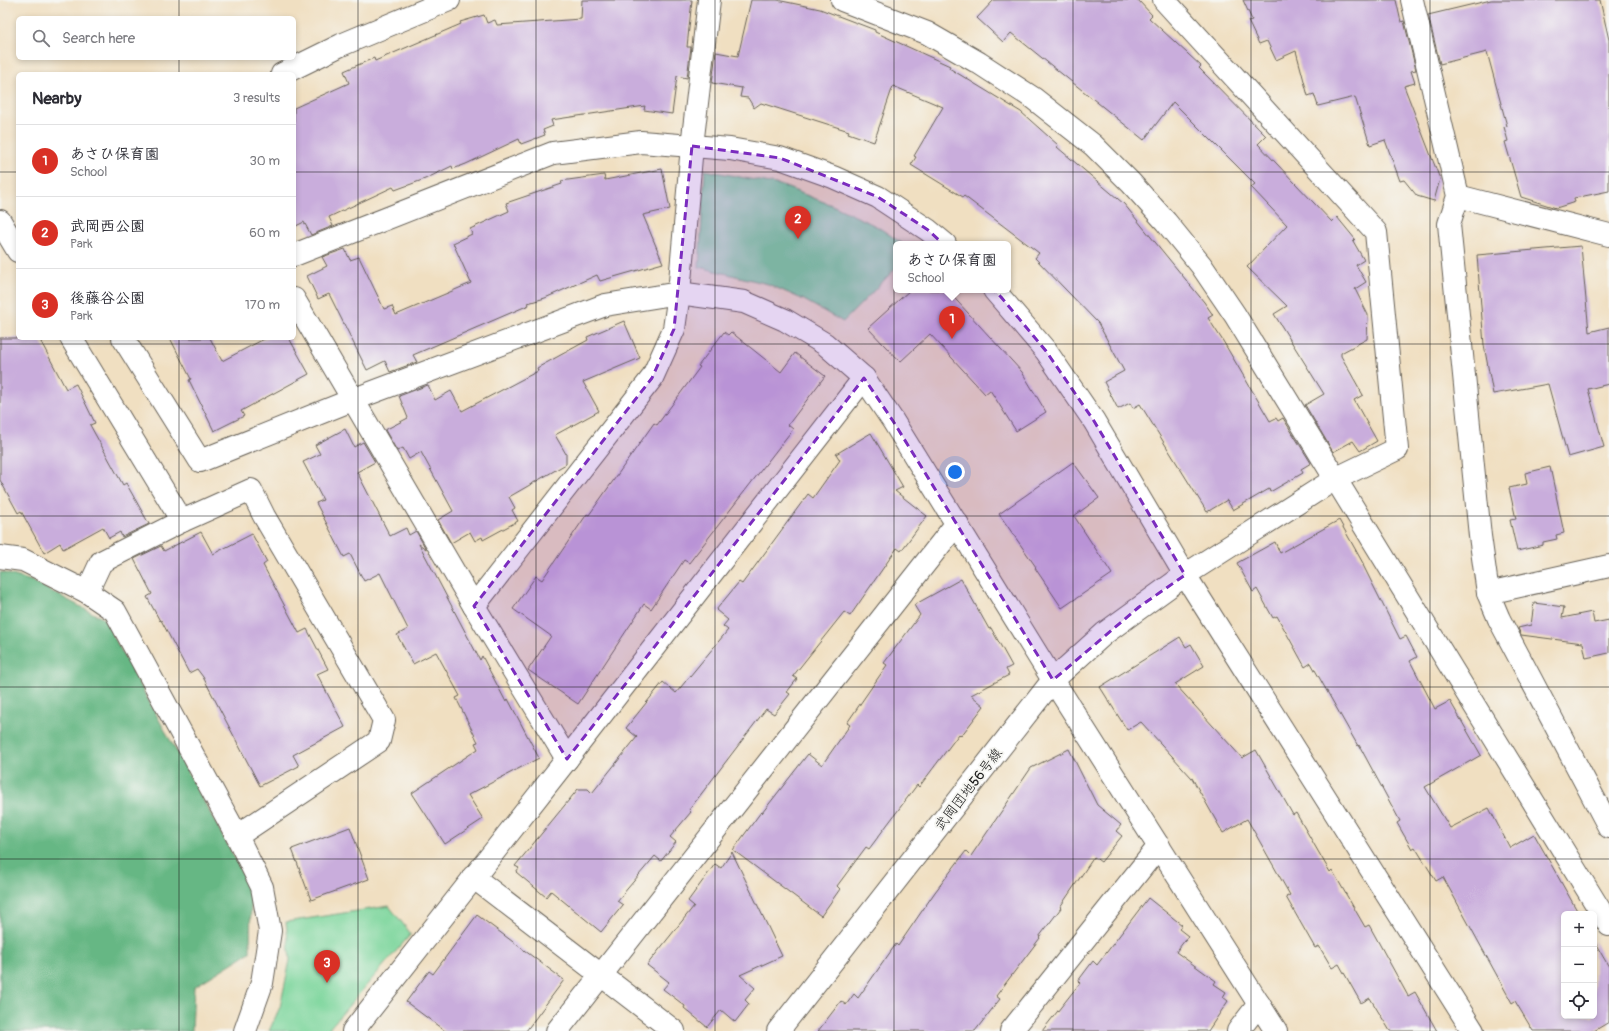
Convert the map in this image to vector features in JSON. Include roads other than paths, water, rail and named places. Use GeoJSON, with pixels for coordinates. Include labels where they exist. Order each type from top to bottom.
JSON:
{"type":"FeatureCollection","features":[{"type":"Feature","properties":{"kind":"street"},"geometry":{"type":"LineString","coordinates":[[286,72],[341,45],[449,0]]}},
{"type":"Feature","properties":{"kind":"street"},"geometry":{"type":"LineString","coordinates":[[474,606],[652,378],[674,329],[679,293],[692,146],[709,0]]}},
{"type":"Feature","properties":{"kind":"street"},"geometry":{"type":"LineString","coordinates":[[842,0],[927,33],[972,59],[1033,98],[1093,145],[1166,222],[1201,265],[1235,315],[1609,925]]}},
{"type":"Feature","properties":{"kind":"street","name":"武岡団地56号線"},"geometry":{"type":"LineString","coordinates":[[778,1031],[1053,680],[1105,633],[1186,575],[1335,479],[1397,449],[1376,232],[1164,0]]}},
{"type":"Feature","properties":{"kind":"street"},"geometry":{"type":"LineString","coordinates":[[1412,0],[1458,196],[1449,224],[1480,536],[1488,593],[1499,619],[1609,827]]}},
{"type":"Feature","properties":{"kind":"street"},"geometry":{"type":"LineString","coordinates":[[296,254],[553,154],[641,142],[730,149],[780,158],[833,177],[878,197],[928,230],[941,241]]}},
{"type":"Feature","properties":{"kind":"street"},"geometry":{"type":"LineString","coordinates":[[1458,196],[1609,235]]}},
{"type":"Feature","properties":{"kind":"street"},"geometry":{"type":"LineString","coordinates":[[0,221],[16,248]]}},
{"type":"Feature","properties":{"kind":"street"},"geometry":{"type":"LineString","coordinates":[[124,340],[200,460],[352,400],[605,305],[679,293],[744,302],[785,320],[824,344],[864,378],[893,421],[1053,680],[1276,1031]]}},
{"type":"Feature","properties":{"kind":"street"},"geometry":{"type":"LineString","coordinates":[[997,293],[1046,351],[1094,421],[1186,575],[1472,1031]]}},
{"type":"Feature","properties":{"kind":"street"},"geometry":{"type":"LineString","coordinates":[[296,302],[474,606],[567,759]]}},
{"type":"Feature","properties":{"kind":"street"},"geometry":{"type":"LineString","coordinates":[[72,340],[182,520]]}},
{"type":"Feature","properties":{"kind":"street"},"geometry":{"type":"LineString","coordinates":[[353,1031],[864,378]]}},
{"type":"Feature","properties":{"kind":"street"},"geometry":{"type":"LineString","coordinates":[[87,592],[101,562],[182,520],[251,490],[264,516],[384,720],[379,741],[237,836]]}},
{"type":"Feature","properties":{"kind":"street"},"geometry":{"type":"LineString","coordinates":[[557,1031],[957,523]]}},
{"type":"Feature","properties":{"kind":"street"},"geometry":{"type":"LineString","coordinates":[[1,555],[23,560],[87,592],[115,612],[237,836],[262,887],[270,931],[262,983],[246,1031]]}},
{"type":"Feature","properties":{"kind":"street"},"geometry":{"type":"LineString","coordinates":[[1488,593],[1609,566]]}},
{"type":"Feature","properties":{"kind":"street"},"geometry":{"type":"LineString","coordinates":[[1011,1031],[1159,846]]}},
{"type":"Feature","properties":{"kind":"street"},"geometry":{"type":"LineString","coordinates":[[473,877],[674,1031]]}},
{"type":"Feature","properties":{"kind":"street"},"geometry":{"type":"LineString","coordinates":[[1238,1031],[1259,1004]]}},
{"type":"Feature","properties":{"kind":"place","name":"武岡西公園"},"geometry":{"type":"Point","coordinates":[798,239]}},
{"type":"Feature","properties":{"kind":"place","name":"あさひ保育園"},"geometry":{"type":"Point","coordinates":[952,339]}},
{"type":"Feature","properties":{"kind":"place","name":"後藤谷公園"},"geometry":{"type":"Point","coordinates":[327,983]}}]}
